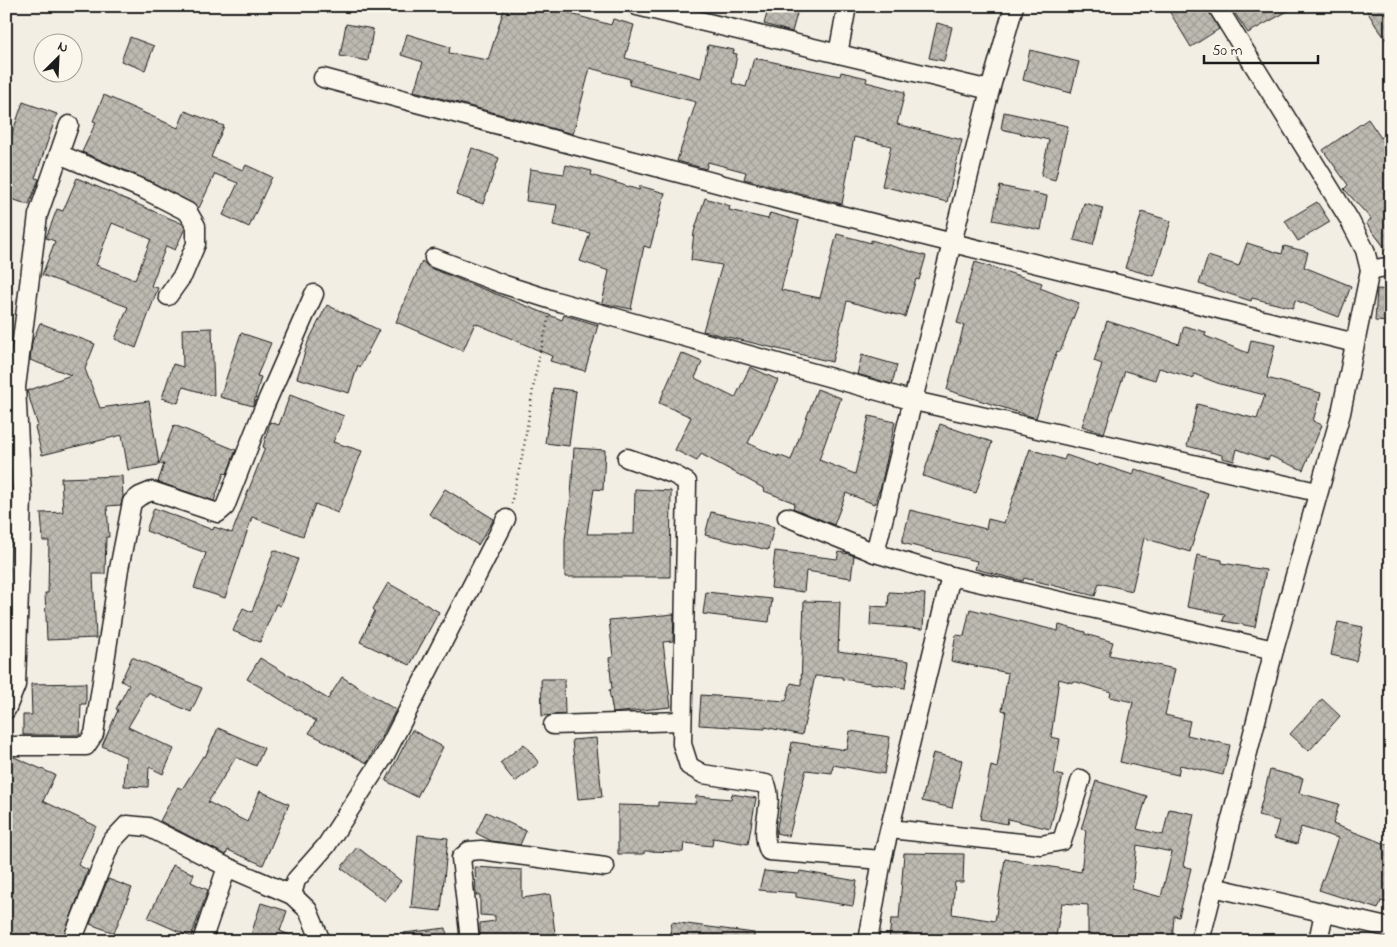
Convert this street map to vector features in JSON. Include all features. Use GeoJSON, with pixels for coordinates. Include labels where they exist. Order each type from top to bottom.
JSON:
{"type":"FeatureCollection","features":[{"type":"Feature","properties":{"kind":"street"},"geometry":{"type":"LineString","coordinates":[[637,6],[688,12],[838,54],[990,90]]}},
{"type":"Feature","properties":{"kind":"street"},"geometry":{"type":"LineString","coordinates":[[838,54],[847,6]]}},
{"type":"Feature","properties":{"kind":"street"},"geometry":{"type":"LineString","coordinates":[[875,553],[990,90],[1014,6]]}},
{"type":"Feature","properties":{"kind":"street"},"geometry":{"type":"LineString","coordinates":[[1200,941],[1274,650],[1317,492],[1341,413],[1370,270],[1365,250],[1349,219],[1217,6]]}},
{"type":"Feature","properties":{"kind":"street"},"geometry":{"type":"LineString","coordinates":[[323,78],[771,198],[1355,342]]}},
{"type":"Feature","properties":{"kind":"street"},"geometry":{"type":"LineString","coordinates":[[6,710],[16,685],[22,498],[16,387],[38,215],[69,125]]}},
{"type":"Feature","properties":{"kind":"street"},"geometry":{"type":"LineString","coordinates":[[58,154],[145,190],[188,212],[196,226],[196,244],[183,274],[168,296]]}},
{"type":"Feature","properties":{"kind":"street"},"geometry":{"type":"LineString","coordinates":[[434,258],[504,285],[552,300],[914,400],[1317,492]]}},
{"type":"Feature","properties":{"kind":"street"},"geometry":{"type":"LineString","coordinates":[[1370,270],[1391,266]]}},
{"type":"Feature","properties":{"kind":"street"},"geometry":{"type":"LineString","coordinates":[[6,746],[86,746],[94,734],[119,569],[132,502],[152,490],[218,513],[224,507],[263,410],[314,294]]}},
{"type":"Feature","properties":{"kind":"street"},"geometry":{"type":"LineString","coordinates":[[627,458],[673,474],[687,482],[682,744],[689,766],[703,774],[766,784],[769,793],[764,839],[769,850],[882,860]]}},
{"type":"Feature","properties":{"kind":"street"},"geometry":{"type":"LineString","coordinates":[[787,517],[875,553],[951,576],[1274,650]]}},
{"type":"Feature","properties":{"kind":"street"},"geometry":{"type":"LineString","coordinates":[[292,896],[296,880],[326,846],[385,755],[506,518]]}},
{"type":"Feature","properties":{"kind":"street"},"geometry":{"type":"LineString","coordinates":[[868,941],[882,860],[951,576]]}},
{"type":"Feature","properties":{"kind":"street"},"geometry":{"type":"LineString","coordinates":[[553,726],[682,721]]}},
{"type":"Feature","properties":{"kind":"street"},"geometry":{"type":"LineString","coordinates":[[890,828],[1041,845],[1062,841],[1081,779]]}},
{"type":"Feature","properties":{"kind":"street"},"geometry":{"type":"LineString","coordinates":[[72,941],[111,842],[127,825],[148,827],[227,867],[292,896],[308,910],[321,941]]}},
{"type":"Feature","properties":{"kind":"street"},"geometry":{"type":"LineString","coordinates":[[470,941],[461,858],[468,851],[481,850],[605,867]]}},
{"type":"Feature","properties":{"kind":"street"},"geometry":{"type":"LineString","coordinates":[[202,941],[227,867]]}},
{"type":"Feature","properties":{"kind":"street"},"geometry":{"type":"LineString","coordinates":[[1213,887],[1391,928]]}},
{"type":"Feature","properties":{"kind":"street"},"geometry":{"type":"LineString","coordinates":[[1318,941],[1324,913]]}},
{"type":"Feature","properties":{"kind":"path"},"geometry":{"type":"LineString","coordinates":[[506,518],[523,453],[535,376],[552,300]]}},
{"type":"Feature","properties":{"kind":"building"},"geometry":{"type":"Polygon","coordinates":[[[505,6],[553,6],[564,9],[564,12],[611,25],[613,19],[634,25],[625,58],[701,78],[708,45],[734,50],[733,53],[737,54],[732,83],[746,87],[754,58],[840,76],[841,72],[867,78],[866,82],[905,92],[897,124],[962,140],[947,202],[882,186],[891,146],[854,137],[842,204],[744,179],[746,172],[708,162],[706,169],[677,161],[696,102],[629,85],[630,79],[590,68],[573,134],[414,91],[423,62],[401,55],[407,34],[450,47],[449,53],[488,60],[505,6]]]}},
{"type":"Feature","properties":{"kind":"building"},"geometry":{"type":"Polygon","coordinates":[[[769,6],[799,6],[792,32],[764,24],[769,6]]]}},
{"type":"Feature","properties":{"kind":"building"},"geometry":{"type":"Polygon","coordinates":[[[1166,6],[1206,6],[1219,29],[1191,47],[1166,6]]]}},
{"type":"Feature","properties":{"kind":"building"},"geometry":{"type":"Polygon","coordinates":[[[1230,6],[1297,6],[1248,33],[1230,6]]]}},
{"type":"Feature","properties":{"kind":"building"},"geometry":{"type":"Polygon","coordinates":[[[1364,6],[1391,6],[1391,46],[1376,26],[1364,6]]]}},
{"type":"Feature","properties":{"kind":"building"},"geometry":{"type":"Polygon","coordinates":[[[937,23],[952,27],[944,61],[929,58],[937,23]]]}},
{"type":"Feature","properties":{"kind":"building"},"geometry":{"type":"Polygon","coordinates":[[[346,24],[373,29],[368,61],[340,56],[346,24]]]}},
{"type":"Feature","properties":{"kind":"building"},"geometry":{"type":"Polygon","coordinates":[[[130,37],[154,46],[145,70],[121,61],[130,37]]]}},
{"type":"Feature","properties":{"kind":"building"},"geometry":{"type":"Polygon","coordinates":[[[1030,50],[1079,62],[1071,93],[1023,80],[1030,50]]]}},
{"type":"Feature","properties":{"kind":"building"},"geometry":{"type":"Polygon","coordinates":[[[104,95],[178,128],[185,111],[224,126],[211,157],[243,170],[246,165],[272,177],[249,227],[223,215],[238,183],[215,174],[199,208],[150,181],[82,152],[96,122],[93,121],[104,95]]]}},
{"type":"Feature","properties":{"kind":"building"},"geometry":{"type":"Polygon","coordinates":[[[23,102],[57,114],[35,178],[39,179],[29,205],[6,197],[6,151],[23,102]]]}},
{"type":"Feature","properties":{"kind":"building"},"geometry":{"type":"Polygon","coordinates":[[[1004,112],[1068,126],[1055,180],[1041,176],[1049,140],[1001,129],[1004,112]]]}},
{"type":"Feature","properties":{"kind":"building"},"geometry":{"type":"Polygon","coordinates":[[[1368,119],[1381,138],[1391,129],[1391,256],[1366,223],[1371,219],[1344,189],[1348,185],[1323,150],[1368,119]]]}},
{"type":"Feature","properties":{"kind":"building"},"geometry":{"type":"Polygon","coordinates":[[[472,148],[499,158],[483,204],[456,195],[472,148]]]}},
{"type":"Feature","properties":{"kind":"building"},"geometry":{"type":"Polygon","coordinates":[[[566,165],[592,171],[591,175],[639,190],[640,186],[665,193],[650,248],[644,246],[631,309],[602,303],[609,271],[580,261],[590,233],[553,225],[557,205],[526,201],[530,169],[564,174],[566,165]]]}},
{"type":"Feature","properties":{"kind":"building"},"geometry":{"type":"Polygon","coordinates":[[[77,178],[183,224],[185,228],[175,250],[166,246],[151,286],[158,288],[136,348],[115,339],[128,307],[42,275],[55,241],[46,238],[57,209],[63,211],[77,178]],[[112,223],[96,265],[135,280],[151,239],[112,223]]]}},
{"type":"Feature","properties":{"kind":"building"},"geometry":{"type":"Polygon","coordinates":[[[1000,186],[1047,196],[1041,230],[993,220],[1000,186]]]}},
{"type":"Feature","properties":{"kind":"building"},"geometry":{"type":"Polygon","coordinates":[[[705,198],[730,206],[729,210],[768,219],[770,213],[799,221],[781,290],[820,298],[837,234],[871,243],[871,240],[926,256],[919,280],[916,279],[905,317],[847,301],[832,362],[703,331],[722,265],[691,260],[694,232],[705,198]]]}},
{"type":"Feature","properties":{"kind":"building"},"geometry":{"type":"Polygon","coordinates":[[[1317,202],[1330,222],[1298,241],[1285,221],[1317,202]]]}},
{"type":"Feature","properties":{"kind":"building"},"geometry":{"type":"Polygon","coordinates":[[[1084,203],[1103,208],[1093,245],[1074,240],[1084,203]]]}},
{"type":"Feature","properties":{"kind":"building"},"geometry":{"type":"Polygon","coordinates":[[[1142,212],[1171,221],[1154,276],[1125,268],[1142,212]]]}},
{"type":"Feature","properties":{"kind":"building"},"geometry":{"type":"Polygon","coordinates":[[[1247,243],[1282,254],[1284,246],[1308,252],[1304,267],[1351,286],[1339,317],[1295,300],[1293,308],[1252,298],[1251,301],[1199,284],[1208,256],[1239,266],[1247,243]]]}},
{"type":"Feature","properties":{"kind":"building"},"geometry":{"type":"Polygon","coordinates":[[[422,261],[430,268],[562,320],[564,315],[598,325],[585,371],[550,361],[552,356],[475,323],[463,351],[396,322],[422,261]]]}},
{"type":"Feature","properties":{"kind":"building"},"geometry":{"type":"Polygon","coordinates":[[[975,262],[1042,283],[1040,288],[1079,303],[1060,352],[1057,351],[1036,418],[947,390],[964,325],[957,323],[975,262]]]}},
{"type":"Feature","properties":{"kind":"building"},"geometry":{"type":"Polygon","coordinates":[[[1377,289],[1391,290],[1391,322],[1375,321],[1377,289]]]}},
{"type":"Feature","properties":{"kind":"building"},"geometry":{"type":"Polygon","coordinates":[[[327,305],[379,330],[360,367],[358,365],[349,393],[297,378],[308,342],[327,305]]]}},
{"type":"Feature","properties":{"kind":"building"},"geometry":{"type":"Polygon","coordinates":[[[1107,321],[1179,344],[1184,326],[1206,332],[1205,336],[1248,353],[1251,340],[1275,345],[1267,378],[1321,393],[1313,421],[1322,425],[1303,470],[1270,456],[1268,460],[1237,449],[1234,461],[1222,458],[1222,455],[1187,446],[1197,404],[1257,419],[1265,395],[1220,384],[1194,374],[1193,378],[1159,368],[1155,380],[1125,371],[1104,433],[1082,426],[1102,364],[1094,361],[1107,321]]]}},
{"type":"Feature","properties":{"kind":"building"},"geometry":{"type":"Polygon","coordinates":[[[40,323],[95,344],[85,369],[100,408],[149,401],[159,464],[174,425],[236,450],[227,474],[224,473],[214,501],[158,482],[164,464],[128,470],[122,435],[42,455],[35,427],[38,426],[27,391],[71,375],[30,360],[32,342],[40,323]]]}},
{"type":"Feature","properties":{"kind":"building"},"geometry":{"type":"Polygon","coordinates":[[[212,328],[214,396],[183,387],[178,403],[162,398],[173,364],[183,367],[182,329],[212,328]]]}},
{"type":"Feature","properties":{"kind":"building"},"geometry":{"type":"Polygon","coordinates":[[[241,333],[271,343],[257,376],[261,377],[253,406],[220,397],[241,333]]]}},
{"type":"Feature","properties":{"kind":"building"},"geometry":{"type":"Polygon","coordinates":[[[681,353],[702,362],[695,378],[735,398],[750,367],[778,380],[748,443],[778,457],[778,455],[791,460],[817,389],[841,398],[819,460],[855,474],[869,416],[895,422],[881,486],[874,504],[846,493],[834,525],[793,508],[795,503],[764,491],[765,489],[701,454],[697,461],[675,450],[691,417],[659,403],[681,353]]]}},
{"type":"Feature","properties":{"kind":"building"},"geometry":{"type":"Polygon","coordinates":[[[862,355],[897,365],[892,384],[857,374],[862,355]]]}},
{"type":"Feature","properties":{"kind":"building"},"geometry":{"type":"Polygon","coordinates":[[[553,388],[576,391],[569,446],[545,443],[553,388]]]}},
{"type":"Feature","properties":{"kind":"building"},"geometry":{"type":"Polygon","coordinates":[[[290,395],[344,416],[333,442],[362,451],[338,513],[315,504],[303,536],[252,517],[225,598],[194,588],[206,553],[146,531],[154,508],[213,530],[214,527],[232,533],[265,448],[263,447],[270,422],[279,425],[290,395]]]}},
{"type":"Feature","properties":{"kind":"building"},"geometry":{"type":"Polygon","coordinates":[[[940,424],[992,442],[976,493],[923,476],[940,424]]]}},
{"type":"Feature","properties":{"kind":"building"},"geometry":{"type":"Polygon","coordinates":[[[574,448],[605,450],[603,490],[594,489],[587,534],[634,534],[635,489],[671,491],[670,577],[565,577],[565,539],[571,496],[574,448]]]}},
{"type":"Feature","properties":{"kind":"building"},"geometry":{"type":"Polygon","coordinates":[[[1030,449],[1064,460],[1066,455],[1133,475],[1135,469],[1208,493],[1190,552],[1144,538],[1132,591],[1099,583],[1095,596],[1024,578],[1023,581],[975,569],[977,561],[902,543],[910,510],[986,529],[988,519],[1004,523],[1030,449]]]}},
{"type":"Feature","properties":{"kind":"building"},"geometry":{"type":"Polygon","coordinates":[[[122,476],[123,497],[121,505],[107,506],[109,537],[106,537],[105,574],[93,574],[96,638],[47,640],[45,593],[48,593],[49,541],[43,541],[41,513],[63,512],[61,478],[122,476]]]}},
{"type":"Feature","properties":{"kind":"building"},"geometry":{"type":"Polygon","coordinates":[[[445,489],[494,519],[478,545],[429,514],[445,489]]]}},
{"type":"Feature","properties":{"kind":"building"},"geometry":{"type":"Polygon","coordinates":[[[711,512],[774,527],[768,550],[705,535],[711,512]]]}},
{"type":"Feature","properties":{"kind":"building"},"geometry":{"type":"Polygon","coordinates":[[[274,550],[298,559],[280,606],[276,604],[260,642],[233,631],[243,608],[252,612],[274,550]]]}},
{"type":"Feature","properties":{"kind":"building"},"geometry":{"type":"Polygon","coordinates":[[[775,551],[837,559],[839,552],[849,554],[854,556],[851,578],[806,571],[804,592],[771,588],[775,551]]]}},
{"type":"Feature","properties":{"kind":"building"},"geometry":{"type":"Polygon","coordinates":[[[1197,555],[1222,560],[1222,563],[1266,570],[1255,627],[1223,621],[1225,614],[1187,607],[1197,555]]]}},
{"type":"Feature","properties":{"kind":"building"},"geometry":{"type":"Polygon","coordinates":[[[388,583],[439,612],[410,665],[360,642],[375,611],[373,609],[388,583]]]}},
{"type":"Feature","properties":{"kind":"building"},"geometry":{"type":"Polygon","coordinates":[[[706,592],[772,599],[769,622],[703,614],[706,592]]]}},
{"type":"Feature","properties":{"kind":"building"},"geometry":{"type":"Polygon","coordinates":[[[889,592],[925,594],[923,629],[870,625],[871,606],[888,607],[889,592]]]}},
{"type":"Feature","properties":{"kind":"building"},"geometry":{"type":"Polygon","coordinates":[[[804,601],[840,602],[838,651],[909,661],[905,688],[842,679],[842,677],[815,676],[802,735],[765,727],[765,729],[699,725],[701,695],[786,701],[791,683],[801,685],[804,601]]]}},
{"type":"Feature","properties":{"kind":"building"},"geometry":{"type":"Polygon","coordinates":[[[970,609],[1058,631],[1059,625],[1085,632],[1085,634],[1113,642],[1109,655],[1175,669],[1165,715],[1190,721],[1187,735],[1230,745],[1223,775],[1180,765],[1178,775],[1120,762],[1133,702],[1110,697],[1111,692],[1059,679],[1051,737],[1060,739],[1054,774],[1063,776],[1050,829],[1008,819],[1007,824],[980,819],[991,766],[997,768],[1006,711],[1002,710],[1008,673],[951,661],[956,635],[964,636],[970,609]]]}},
{"type":"Feature","properties":{"kind":"building"},"geometry":{"type":"Polygon","coordinates":[[[674,614],[673,641],[663,642],[671,707],[613,713],[609,690],[612,689],[609,658],[613,657],[609,620],[674,614]]]}},
{"type":"Feature","properties":{"kind":"building"},"geometry":{"type":"Polygon","coordinates":[[[1338,622],[1363,627],[1356,661],[1331,655],[1338,622]]]}},
{"type":"Feature","properties":{"kind":"building"},"geometry":{"type":"Polygon","coordinates":[[[132,657],[202,688],[191,712],[148,693],[128,727],[174,749],[163,774],[149,767],[148,787],[124,786],[126,757],[102,746],[118,710],[116,709],[129,685],[121,681],[132,657]]]}},
{"type":"Feature","properties":{"kind":"building"},"geometry":{"type":"Polygon","coordinates":[[[260,658],[328,699],[342,677],[396,710],[367,763],[309,733],[316,721],[247,679],[260,658]]]}},
{"type":"Feature","properties":{"kind":"building"},"geometry":{"type":"Polygon","coordinates":[[[541,679],[564,679],[565,714],[542,716],[541,679]]]}},
{"type":"Feature","properties":{"kind":"building"},"geometry":{"type":"Polygon","coordinates":[[[86,683],[86,704],[81,704],[80,735],[23,735],[23,715],[32,715],[31,684],[86,683]]]}},
{"type":"Feature","properties":{"kind":"building"},"geometry":{"type":"Polygon","coordinates":[[[1322,699],[1340,716],[1309,751],[1290,734],[1322,699]]]}},
{"type":"Feature","properties":{"kind":"building"},"geometry":{"type":"Polygon","coordinates":[[[218,728],[264,748],[256,766],[236,757],[208,802],[247,822],[260,791],[289,804],[263,865],[228,850],[226,855],[160,821],[178,787],[182,789],[203,756],[205,757],[218,728]]]}},
{"type":"Feature","properties":{"kind":"building"},"geometry":{"type":"Polygon","coordinates":[[[412,730],[443,747],[417,797],[386,781],[412,730]]]}},
{"type":"Feature","properties":{"kind":"building"},"geometry":{"type":"Polygon","coordinates":[[[850,731],[890,737],[884,774],[833,765],[832,773],[806,770],[789,836],[776,833],[792,742],[847,750],[850,731]]]}},
{"type":"Feature","properties":{"kind":"building"},"geometry":{"type":"Polygon","coordinates":[[[596,738],[602,797],[578,799],[572,740],[596,738]]]}},
{"type":"Feature","properties":{"kind":"building"},"geometry":{"type":"Polygon","coordinates":[[[524,744],[539,763],[515,782],[500,763],[524,744]]]}},
{"type":"Feature","properties":{"kind":"building"},"geometry":{"type":"Polygon","coordinates":[[[933,753],[962,760],[952,808],[922,801],[933,753]]]}},
{"type":"Feature","properties":{"kind":"building"},"geometry":{"type":"Polygon","coordinates":[[[6,757],[14,757],[55,775],[43,801],[96,826],[78,865],[88,870],[62,941],[12,941],[6,938],[6,757]]]}},
{"type":"Feature","properties":{"kind":"building"},"geometry":{"type":"Polygon","coordinates":[[[1270,770],[1303,778],[1299,793],[1339,804],[1333,824],[1391,846],[1391,904],[1381,901],[1378,909],[1319,890],[1338,838],[1301,827],[1297,844],[1274,838],[1279,821],[1258,816],[1270,770]]]}},
{"type":"Feature","properties":{"kind":"building"},"geometry":{"type":"Polygon","coordinates":[[[1096,781],[1147,796],[1137,829],[1163,835],[1169,809],[1194,814],[1183,866],[1191,868],[1179,917],[1174,916],[1172,941],[1088,941],[1088,905],[1062,903],[1055,941],[889,941],[891,919],[899,919],[904,853],[964,854],[963,882],[955,882],[952,914],[995,921],[1005,859],[1081,872],[1086,830],[1081,829],[1096,781]],[[1137,845],[1132,889],[1161,897],[1172,852],[1137,845]]]}},
{"type":"Feature","properties":{"kind":"building"},"geometry":{"type":"Polygon","coordinates":[[[732,794],[756,798],[748,844],[713,838],[712,846],[684,843],[683,852],[644,851],[644,854],[618,854],[618,805],[658,806],[658,802],[695,804],[696,796],[731,799],[732,794]]]}},
{"type":"Feature","properties":{"kind":"building"},"geometry":{"type":"Polygon","coordinates":[[[486,812],[526,831],[520,845],[491,841],[476,833],[486,812]]]}},
{"type":"Feature","properties":{"kind":"building"},"geometry":{"type":"Polygon","coordinates":[[[418,835],[448,838],[441,911],[411,908],[418,835]]]}},
{"type":"Feature","properties":{"kind":"building"},"geometry":{"type":"Polygon","coordinates":[[[357,847],[401,881],[385,901],[341,868],[357,847]]]}},
{"type":"Feature","properties":{"kind":"building"},"geometry":{"type":"Polygon","coordinates":[[[173,865],[194,874],[191,882],[208,890],[191,937],[148,918],[173,865]]]}},
{"type":"Feature","properties":{"kind":"building"},"geometry":{"type":"Polygon","coordinates":[[[475,867],[522,870],[522,898],[550,894],[556,941],[480,939],[480,923],[495,921],[495,916],[480,915],[480,895],[476,895],[475,867]]]}},
{"type":"Feature","properties":{"kind":"building"},"geometry":{"type":"Polygon","coordinates":[[[764,871],[799,874],[800,871],[857,881],[853,906],[796,897],[796,893],[759,890],[764,871]]]}},
{"type":"Feature","properties":{"kind":"building"},"geometry":{"type":"Polygon","coordinates":[[[108,879],[132,888],[114,933],[90,924],[108,879]]]}},
{"type":"Feature","properties":{"kind":"building"},"geometry":{"type":"Polygon","coordinates":[[[261,903],[287,911],[280,931],[304,941],[249,941],[261,903]]]}},
{"type":"Feature","properties":{"kind":"building"},"geometry":{"type":"Polygon","coordinates":[[[672,922],[754,933],[754,941],[669,941],[672,922]]]}},
{"type":"Feature","properties":{"kind":"building"},"geometry":{"type":"Polygon","coordinates":[[[446,928],[447,941],[405,941],[404,933],[446,928]]]}}]}
